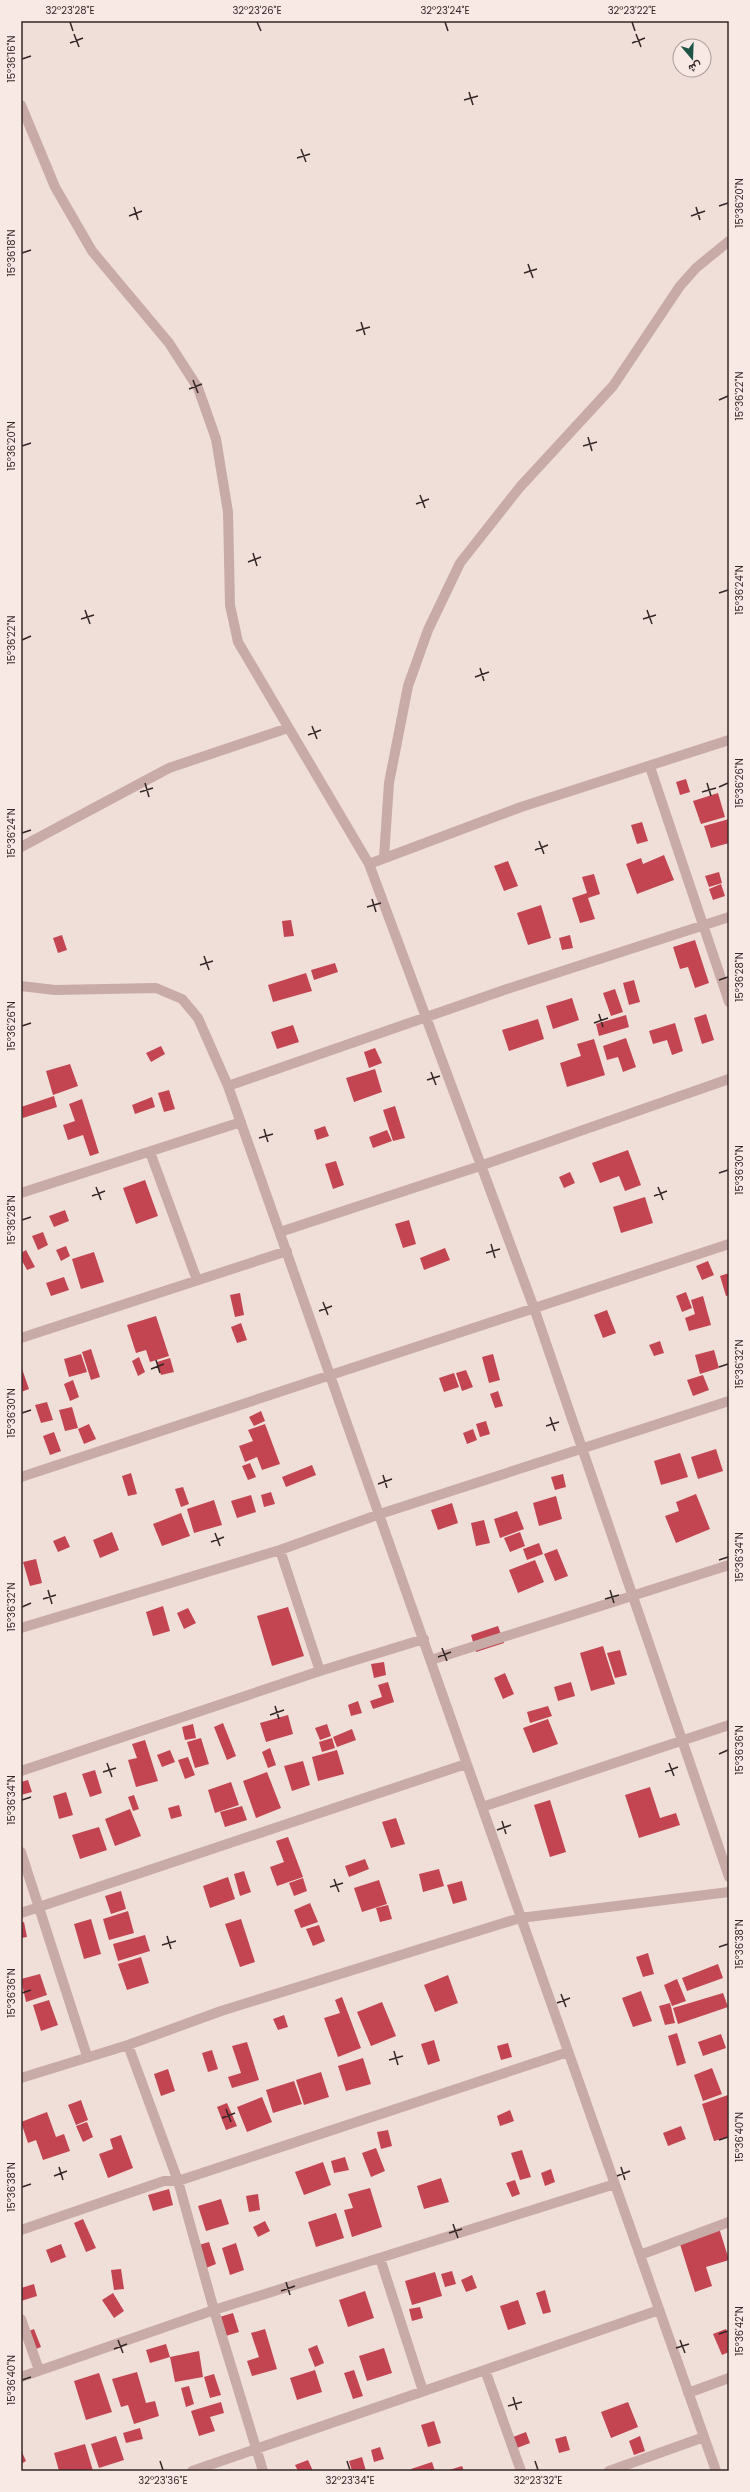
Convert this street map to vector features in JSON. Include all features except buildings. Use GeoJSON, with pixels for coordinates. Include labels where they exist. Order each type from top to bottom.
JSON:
{"type":"FeatureCollection","features":[{"type":"Feature","properties":{"kind":"street"},"geometry":{"type":"LineString","coordinates":[[21,105],[55,187],[92,251],[169,343],[198,388],[216,439],[228,512],[230,605],[238,642],[369,864],[424,1018],[534,1308],[634,1596],[729,1878]]}},
{"type":"Feature","properties":{"kind":"street"},"geometry":{"type":"LineString","coordinates":[[384,857],[389,783],[408,686],[428,630],[460,562],[520,487],[613,386],[680,286],[696,268],[729,241]]}},
{"type":"Feature","properties":{"kind":"street"},"geometry":{"type":"LineString","coordinates":[[21,847],[169,768],[288,728]]}},
{"type":"Feature","properties":{"kind":"street"},"geometry":{"type":"LineString","coordinates":[[369,864],[384,857],[521,807],[650,767],[729,740]]}},
{"type":"Feature","properties":{"kind":"street"},"geometry":{"type":"LineString","coordinates":[[650,767],[729,1002]]}},
{"type":"Feature","properties":{"kind":"street"},"geometry":{"type":"LineString","coordinates":[[228,1086],[424,1018],[729,918]]}},
{"type":"Feature","properties":{"kind":"street"},"geometry":{"type":"LineString","coordinates":[[21,986],[55,990],[156,988],[182,999],[198,1018],[228,1086],[287,1251],[520,1918],[716,2471]]}},
{"type":"Feature","properties":{"kind":"street"},"geometry":{"type":"LineString","coordinates":[[280,1232],[480,1166],[729,1079]]}},
{"type":"Feature","properties":{"kind":"street"},"geometry":{"type":"LineString","coordinates":[[21,1193],[241,1122]]}},
{"type":"Feature","properties":{"kind":"street"},"geometry":{"type":"LineString","coordinates":[[150,1152],[197,1280]]}},
{"type":"Feature","properties":{"kind":"street"},"geometry":{"type":"LineString","coordinates":[[21,1477],[330,1374],[729,1244]]}},
{"type":"Feature","properties":{"kind":"street"},"geometry":{"type":"LineString","coordinates":[[21,1338],[287,1251]]}},
{"type":"Feature","properties":{"kind":"street"},"geometry":{"type":"LineString","coordinates":[[21,1628],[280,1550],[380,1514],[729,1401]]}},
{"type":"Feature","properties":{"kind":"street"},"geometry":{"type":"LineString","coordinates":[[280,1550],[320,1671]]}},
{"type":"Feature","properties":{"kind":"street"},"geometry":{"type":"LineString","coordinates":[[430,1660],[729,1565]]}},
{"type":"Feature","properties":{"kind":"street"},"geometry":{"type":"LineString","coordinates":[[21,1771],[320,1671],[424,1640]]}},
{"type":"Feature","properties":{"kind":"street"},"geometry":{"type":"LineString","coordinates":[[482,1808],[729,1725]]}},
{"type":"Feature","properties":{"kind":"street"},"geometry":{"type":"LineString","coordinates":[[21,1914],[466,1764]]}},
{"type":"Feature","properties":{"kind":"street"},"geometry":{"type":"LineString","coordinates":[[21,1852],[87,2056]]}},
{"type":"Feature","properties":{"kind":"street"},"geometry":{"type":"LineString","coordinates":[[21,2078],[87,2056],[128,2045],[221,2011],[520,1918],[729,1892]]}},
{"type":"Feature","properties":{"kind":"street"},"geometry":{"type":"LineString","coordinates":[[128,2045],[178,2181],[214,2310],[263,2471]]}},
{"type":"Feature","properties":{"kind":"street"},"geometry":{"type":"LineString","coordinates":[[21,2230],[164,2181],[178,2181],[568,2052]]}},
{"type":"Feature","properties":{"kind":"street"},"geometry":{"type":"LineString","coordinates":[[21,2377],[214,2310],[615,2184]]}},
{"type":"Feature","properties":{"kind":"street"},"geometry":{"type":"LineString","coordinates":[[640,2255],[729,2222]]}},
{"type":"Feature","properties":{"kind":"street"},"geometry":{"type":"LineString","coordinates":[[380,2258],[423,2391]]}},
{"type":"Feature","properties":{"kind":"street"},"geometry":{"type":"LineString","coordinates":[[192,2471],[659,2310]]}},
{"type":"Feature","properties":{"kind":"street"},"geometry":{"type":"LineString","coordinates":[[21,2319],[39,2370]]}},
{"type":"Feature","properties":{"kind":"street"},"geometry":{"type":"LineString","coordinates":[[485,2370],[521,2471]]}},
{"type":"Feature","properties":{"kind":"street"},"geometry":{"type":"LineString","coordinates":[[688,2393],[729,2378]]}},
{"type":"Feature","properties":{"kind":"street"},"geometry":{"type":"LineString","coordinates":[[609,2471],[704,2437]]}}]}
